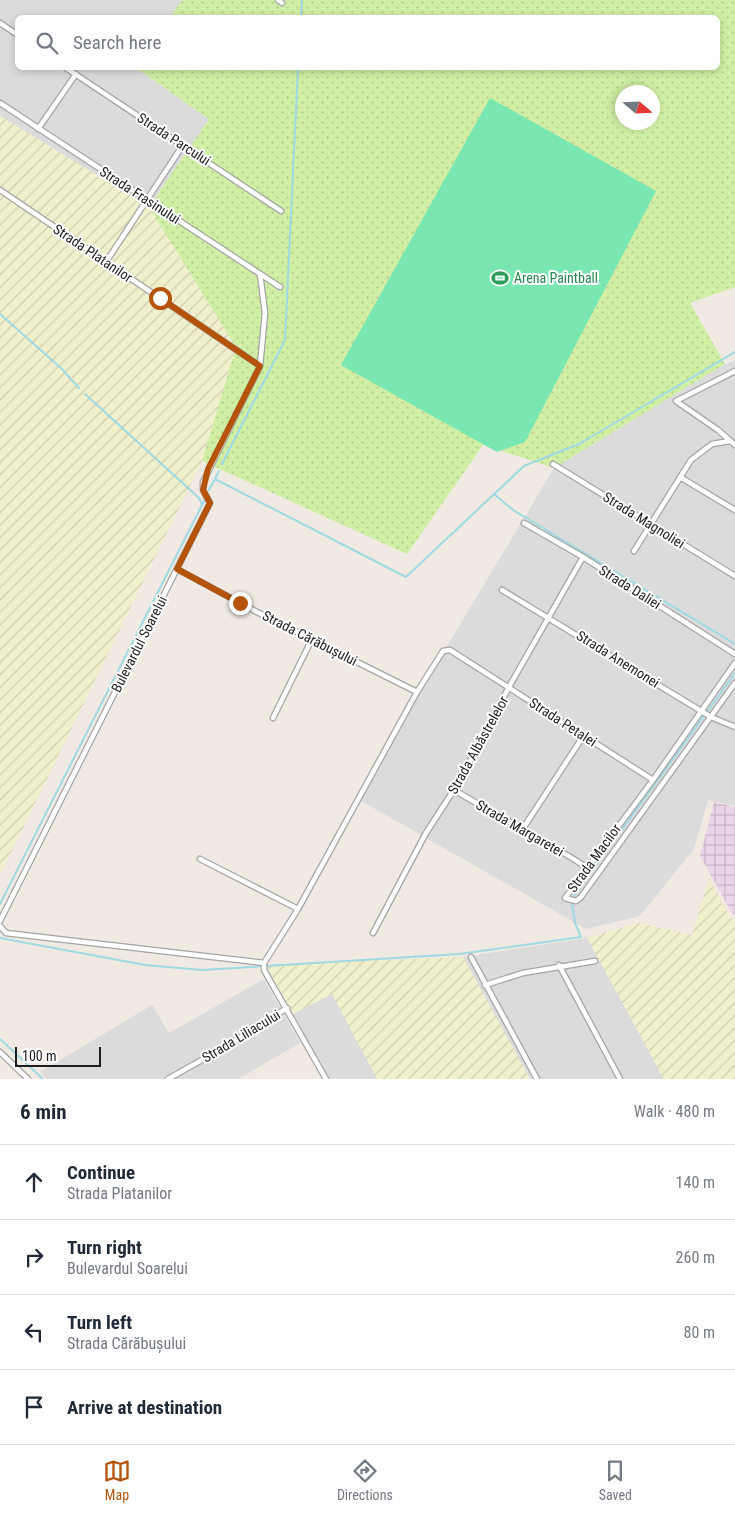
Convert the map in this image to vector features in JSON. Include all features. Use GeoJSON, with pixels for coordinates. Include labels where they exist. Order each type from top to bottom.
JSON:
{"type":"FeatureCollection","features":[{"type":"Feature","properties":{"kind":"street"},"geometry":{"type":"LineString","coordinates":[[0,24],[15,33]]}},
{"type":"Feature","properties":{"kind":"street","name":"Strada Parcului"},"geometry":{"type":"LineString","coordinates":[[69,70],[280,211]]}},
{"type":"Feature","properties":{"kind":"street"},"geometry":{"type":"LineString","coordinates":[[38,129],[76,74]]}},
{"type":"Feature","properties":{"kind":"street","name":"Strada Frasinului"},"geometry":{"type":"LineString","coordinates":[[0,103],[280,287]]}},
{"type":"Feature","properties":{"kind":"street"},"geometry":{"type":"LineString","coordinates":[[106,262],[184,145]]}},
{"type":"Feature","properties":{"kind":"street","name":"Strada Platanilor"},"geometry":{"type":"LineString","coordinates":[[0,190],[260,366]]}},
{"type":"Feature","properties":{"kind":"street"},"geometry":{"type":"LineString","coordinates":[[260,274],[265,313],[260,366]]}},
{"type":"Feature","properties":{"kind":"street","name":"Bulevardul Soarelui"},"geometry":{"type":"LineString","coordinates":[[0,921],[210,503],[203,490],[208,469],[260,366]]}},
{"type":"Feature","properties":{"kind":"street"},"geometry":{"type":"LineString","coordinates":[[735,371],[676,401],[718,430],[735,445]]}},
{"type":"Feature","properties":{"kind":"street"},"geometry":{"type":"LineString","coordinates":[[634,551],[680,477],[702,450],[712,444],[730,441]]}},
{"type":"Feature","properties":{"kind":"street","name":"Strada Magnoliei"},"geometry":{"type":"LineString","coordinates":[[553,464],[735,576]]}},
{"type":"Feature","properties":{"kind":"street"},"geometry":{"type":"LineString","coordinates":[[680,477],[735,510]]}},
{"type":"Feature","properties":{"kind":"street","name":"Strada Daliei"},"geometry":{"type":"LineString","coordinates":[[524,522],[583,557],[735,654]]}},
{"type":"Feature","properties":{"kind":"street","name":"Strada Albăstrelelor"},"geometry":{"type":"LineString","coordinates":[[373,933],[426,833],[454,790],[509,687],[583,557]]}},
{"type":"Feature","properties":{"kind":"street","name":"Strada Cărăbușului"},"geometry":{"type":"LineString","coordinates":[[177,569],[417,692]]}},
{"type":"Feature","properties":{"kind":"street","name":"Strada Anemonei"},"geometry":{"type":"LineString","coordinates":[[502,590],[549,616],[710,716],[735,727]]}},
{"type":"Feature","properties":{"kind":"street"},"geometry":{"type":"LineString","coordinates":[[273,718],[312,639]]}},
{"type":"Feature","properties":{"kind":"street","name":"Strada Petalei"},"geometry":{"type":"LineString","coordinates":[[417,692],[439,657],[446,650],[509,687],[653,780]]}},
{"type":"Feature","properties":{"kind":"street","name":"Strada Macilor"},"geometry":{"type":"LineString","coordinates":[[735,662],[653,780],[586,867],[565,898],[576,901],[581,897],[735,683]]}},
{"type":"Feature","properties":{"kind":"street"},"geometry":{"type":"LineString","coordinates":[[326,1079],[264,970],[264,963],[298,909],[417,692]]}},
{"type":"Feature","properties":{"kind":"street"},"geometry":{"type":"LineString","coordinates":[[522,830],[584,735]]}},
{"type":"Feature","properties":{"kind":"street","name":"Strada Margaretei"},"geometry":{"type":"LineString","coordinates":[[454,790],[522,830],[543,839],[586,867]]}},
{"type":"Feature","properties":{"kind":"street"},"geometry":{"type":"LineString","coordinates":[[200,859],[298,909]]}},
{"type":"Feature","properties":{"kind":"street"},"geometry":{"type":"LineString","coordinates":[[0,926],[6,933],[264,963]]}},
{"type":"Feature","properties":{"kind":"street"},"geometry":{"type":"LineString","coordinates":[[471,957],[537,1079]]}},
{"type":"Feature","properties":{"kind":"street"},"geometry":{"type":"LineString","coordinates":[[485,985],[523,972],[595,961]]}},
{"type":"Feature","properties":{"kind":"street"},"geometry":{"type":"LineString","coordinates":[[559,965],[620,1079]]}},
{"type":"Feature","properties":{"kind":"street","name":"Strada Liliacului"},"geometry":{"type":"LineString","coordinates":[[168,1079],[226,1047],[287,1008]]}},
{"type":"Feature","properties":{"kind":"street"},"geometry":{"type":"LineString","coordinates":[[0,1052],[28,1079]]}},
{"type":"Feature","properties":{"kind":"shaded area"},"geometry":{"type":"Polygon","coordinates":[[[0,0],[182,0],[171,15],[15,15],[15,70],[139,70],[209,119],[149,207],[0,116],[0,0]]]}},
{"type":"Feature","properties":{"kind":"shaded area"},"geometry":{"type":"Polygon","coordinates":[[[735,360],[735,806],[708,800],[694,849],[640,916],[586,929],[356,798],[554,468],[725,364],[735,360]]]}},
{"type":"Feature","properties":{"kind":"shaded area"},"geometry":{"type":"Polygon","coordinates":[[[714,802],[735,807],[735,914],[733,915],[700,856],[714,802]]]}},
{"type":"Feature","properties":{"kind":"shaded area"},"geometry":{"type":"Polygon","coordinates":[[[587,938],[664,1079],[530,1079],[463,957],[587,938]]]}},
{"type":"Feature","properties":{"kind":"shaded area"},"geometry":{"type":"Polygon","coordinates":[[[264,979],[300,1043],[238,1079],[47,1079],[40,1072],[152,1005],[169,1033],[264,979]]]}},
{"type":"Feature","properties":{"kind":"shaded area"},"geometry":{"type":"Polygon","coordinates":[[[332,993],[377,1079],[329,1079],[293,1014],[332,993]]]}},
{"type":"Feature","properties":{"kind":"green space"},"geometry":{"type":"Polygon","coordinates":[[[182,0],[735,0],[735,287],[690,303],[725,364],[554,468],[483,445],[407,554],[202,461],[236,347],[149,207],[209,119],[139,70],[720,70],[720,15],[171,15],[182,0]]]}},
{"type":"Feature","properties":{"kind":"green space","name":"Arena Paintball"},"geometry":{"type":"Polygon","coordinates":[[[490,98],[656,191],[525,442],[497,452],[341,365],[490,98]]]}},
{"type":"Feature","properties":{"kind":"green space"},"geometry":{"type":"Polygon","coordinates":[[[0,116],[149,207],[236,347],[202,461],[0,875],[0,116]]]}},
{"type":"Feature","properties":{"kind":"green space"},"geometry":{"type":"Polygon","coordinates":[[[709,878],[731,919],[735,917],[735,1079],[664,1079],[587,938],[639,923],[692,935],[709,878]]]}},
{"type":"Feature","properties":{"kind":"green space"},"geometry":{"type":"Polygon","coordinates":[[[463,957],[530,1079],[377,1079],[332,994],[293,1014],[266,965],[463,957]]]}},
{"type":"Feature","properties":{"kind":"waterway"},"geometry":{"type":"LineString","coordinates":[[301,15],[302,0]]}},
{"type":"Feature","properties":{"kind":"waterway"},"geometry":{"type":"LineString","coordinates":[[222,464],[285,340],[298,70]]}},
{"type":"Feature","properties":{"kind":"waterway"},"geometry":{"type":"LineString","coordinates":[[0,314],[61,368],[79,388]]}},
{"type":"Feature","properties":{"kind":"waterway"},"geometry":{"type":"LineString","coordinates":[[219,471],[215,479],[406,577],[524,466],[579,444],[735,352]]}},
{"type":"Feature","properties":{"kind":"waterway"},"geometry":{"type":"LineString","coordinates":[[85,394],[199,498],[202,505]]}},
{"type":"Feature","properties":{"kind":"waterway"},"geometry":{"type":"LineString","coordinates":[[209,490],[215,479]]}},
{"type":"Feature","properties":{"kind":"waterway"},"geometry":{"type":"LineString","coordinates":[[494,494],[513,510],[735,644]]}},
{"type":"Feature","properties":{"kind":"waterway"},"geometry":{"type":"LineString","coordinates":[[0,904],[205,499]]}},
{"type":"Feature","properties":{"kind":"waterway"},"geometry":{"type":"LineString","coordinates":[[574,896],[735,673]]}},
{"type":"Feature","properties":{"kind":"waterway"},"geometry":{"type":"LineString","coordinates":[[0,938],[145,965],[202,970],[459,954],[581,937],[575,923],[572,903]]}},
{"type":"Feature","properties":{"kind":"waterway"},"geometry":{"type":"LineString","coordinates":[[0,1039],[43,1079]]}},
{"type":"Feature","properties":{"kind":"place","name":"Arena Paintball"},"geometry":{"type":"Point","coordinates":[500,278]}},
{"type":"Feature","properties":{"kind":"route"},"geometry":{"type":"LineString","coordinates":[[160,298],[260,366],[208,469],[203,482],[203,490],[210,503],[177,569],[240,603]]}}]}
